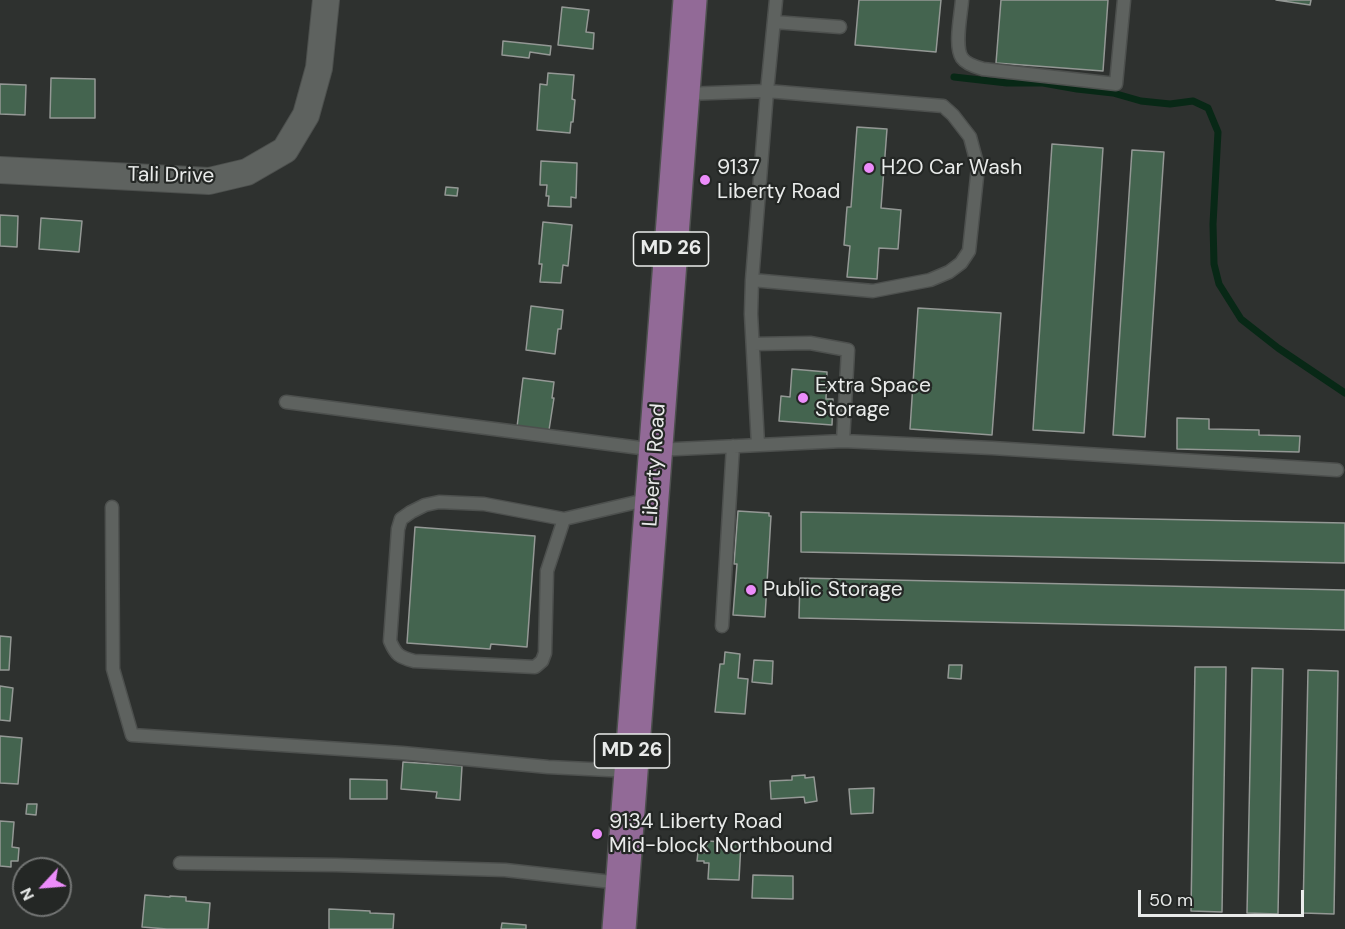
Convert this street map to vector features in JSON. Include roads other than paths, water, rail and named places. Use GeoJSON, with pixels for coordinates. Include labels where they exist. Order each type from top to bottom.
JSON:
{"type":"FeatureCollection","features":[{"type":"Feature","properties":{"kind":"main road","name":"Liberty Road"},"geometry":{"type":"LineString","coordinates":[[619,929],[690,0]]}},
{"type":"Feature","properties":{"kind":"street","name":"Tali Drive"},"geometry":{"type":"LineString","coordinates":[[0,170],[209,180],[247,172],[285,150],[306,115],[319,68],[327,0]]}},
{"type":"Feature","properties":{"kind":"lane"},"geometry":{"type":"LineString","coordinates":[[758,445],[752,280],[776,0]]}},
{"type":"Feature","properties":{"kind":"lane"},"geometry":{"type":"LineString","coordinates":[[962,0],[958,48],[963,59],[973,66],[1116,84],[1124,0]]}},
{"type":"Feature","properties":{"kind":"lane"},"geometry":{"type":"LineString","coordinates":[[774,22],[840,27]]}},
{"type":"Feature","properties":{"kind":"lane"},"geometry":{"type":"LineString","coordinates":[[683,94],[767,91],[943,106],[970,137],[978,167],[969,251],[961,262],[948,272],[930,280],[873,291],[752,280]]}},
{"type":"Feature","properties":{"kind":"lane"},"geometry":{"type":"LineString","coordinates":[[753,344],[810,343],[848,350],[843,441]]}},
{"type":"Feature","properties":{"kind":"lane"},"geometry":{"type":"LineString","coordinates":[[286,402],[656,450],[843,441],[1337,470]]}},
{"type":"Feature","properties":{"kind":"lane"},"geometry":{"type":"LineString","coordinates":[[722,626],[733,446]]}},
{"type":"Feature","properties":{"kind":"lane"},"geometry":{"type":"LineString","coordinates":[[564,519],[548,571],[545,653],[542,662],[535,667],[414,661],[401,657],[394,651],[390,641],[398,529],[401,519],[411,512],[425,505],[439,502],[484,504],[564,519],[653,498]]}},
{"type":"Feature","properties":{"kind":"lane"},"geometry":{"type":"LineString","coordinates":[[112,507],[113,669],[132,735],[402,753],[548,767],[630,771]]}},
{"type":"Feature","properties":{"kind":"lane"},"geometry":{"type":"LineString","coordinates":[[180,863],[505,870],[622,884]]}},
{"type":"Feature","properties":{"kind":"waterway"},"geometry":{"type":"LineString","coordinates":[[954,77],[1007,83],[1043,83],[1170,104],[1193,101],[1208,108],[1218,132],[1213,224],[1214,264],[1219,284],[1241,319],[1278,348],[1345,393]]}},
{"type":"Feature","properties":{"kind":"place","name":"H2O Car Wash"},"geometry":{"type":"Point","coordinates":[869,168]}},
{"type":"Feature","properties":{"kind":"place","name":"9137 Liberty Road"},"geometry":{"type":"Point","coordinates":[705,180]}},
{"type":"Feature","properties":{"kind":"place","name":"Extra Space Storage"},"geometry":{"type":"Point","coordinates":[803,398]}},
{"type":"Feature","properties":{"kind":"place","name":"Public Storage"},"geometry":{"type":"Point","coordinates":[751,590]}},
{"type":"Feature","properties":{"kind":"place","name":"9134 Liberty Road Mid-block Northbound"},"geometry":{"type":"Point","coordinates":[597,834]}}]}
